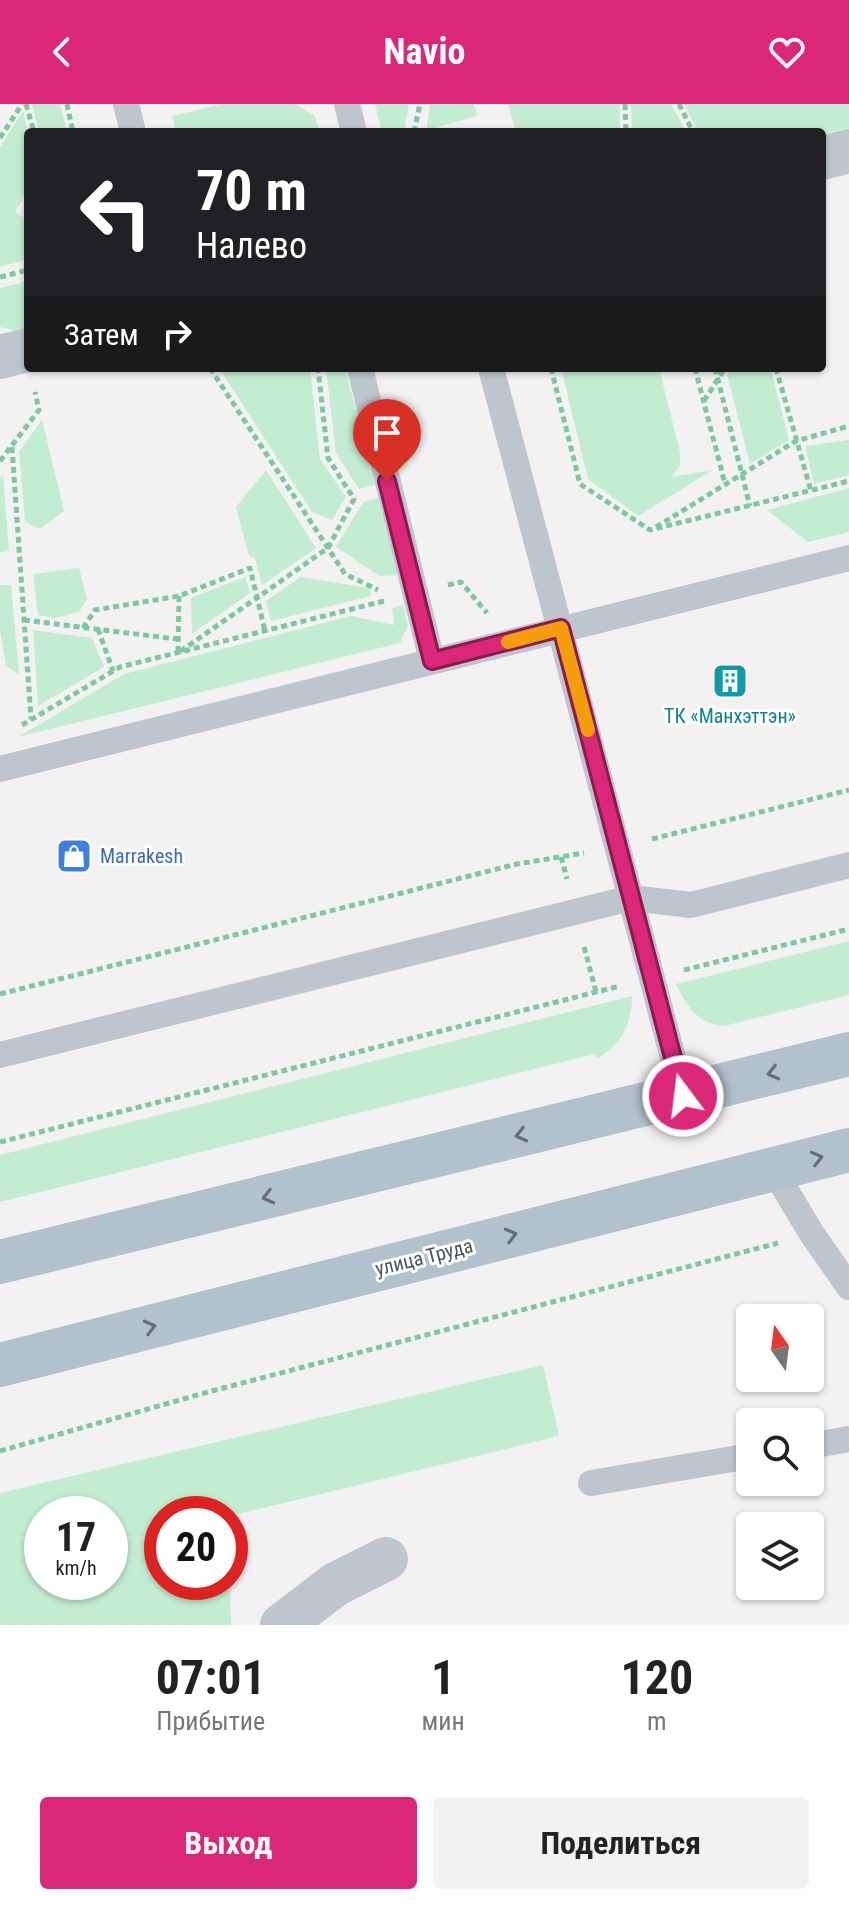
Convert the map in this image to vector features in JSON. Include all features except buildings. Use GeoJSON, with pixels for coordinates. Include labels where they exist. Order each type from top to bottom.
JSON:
{"type":"FeatureCollection","features":[{"type":"Feature","properties":{"kind":"main road"},"geometry":{"type":"LineString","coordinates":[[0,1262],[849,1054]]}},
{"type":"Feature","properties":{"kind":"main road","name":"улица Труда"},"geometry":{"type":"LineString","coordinates":[[0,1365],[849,1150]]}},
{"type":"Feature","properties":{"kind":"street"},"geometry":{"type":"LineString","coordinates":[[826,157],[849,151]]}},
{"type":"Feature","properties":{"kind":"street"},"geometry":{"type":"LineString","coordinates":[[0,1386],[75,1346]]}},
{"type":"Feature","properties":{"kind":"street"},"geometry":{"type":"LineString","coordinates":[[282,1625],[336,1584],[386,1559]]}},
{"type":"Feature","properties":{"kind":"lane"},"geometry":{"type":"LineString","coordinates":[[126,104],[132,128]]}},
{"type":"Feature","properties":{"kind":"lane"},"geometry":{"type":"LineString","coordinates":[[347,104],[353,128]]}},
{"type":"Feature","properties":{"kind":"lane"},"geometry":{"type":"LineString","coordinates":[[361,372],[432,661]]}},
{"type":"Feature","properties":{"kind":"lane"},"geometry":{"type":"LineString","coordinates":[[492,372],[683,1096]]}},
{"type":"Feature","properties":{"kind":"lane"},"geometry":{"type":"LineString","coordinates":[[0,769],[849,558]]}},
{"type":"Feature","properties":{"kind":"lane"},"geometry":{"type":"LineString","coordinates":[[0,1055],[631,898],[691,905],[849,865]]}},
{"type":"Feature","properties":{"kind":"lane"},"geometry":{"type":"LineString","coordinates":[[773,1169],[812,1234],[849,1287]]}},
{"type":"Feature","properties":{"kind":"lane"},"geometry":{"type":"LineString","coordinates":[[824,1443],[849,1439]]}},
{"type":"Feature","properties":{"kind":"lane"},"geometry":{"type":"LineString","coordinates":[[591,1483],[736,1458]]}},
{"type":"Feature","properties":{"kind":"path"},"geometry":{"type":"LineString","coordinates":[[24,104],[33,128]]}},
{"type":"Feature","properties":{"kind":"path"},"geometry":{"type":"LineString","coordinates":[[0,138],[24,104]]}},
{"type":"Feature","properties":{"kind":"path"},"geometry":{"type":"LineString","coordinates":[[67,104],[72,128]]}},
{"type":"Feature","properties":{"kind":"path"},"geometry":{"type":"LineString","coordinates":[[415,128],[420,104]]}},
{"type":"Feature","properties":{"kind":"path"},"geometry":{"type":"LineString","coordinates":[[625,104],[626,128]]}},
{"type":"Feature","properties":{"kind":"path"},"geometry":{"type":"LineString","coordinates":[[679,104],[691,128]]}},
{"type":"Feature","properties":{"kind":"path"},"geometry":{"type":"LineString","coordinates":[[0,277],[24,271]]}},
{"type":"Feature","properties":{"kind":"path"},"geometry":{"type":"LineString","coordinates":[[0,461],[39,410],[17,357]]}},
{"type":"Feature","properties":{"kind":"path"},"geometry":{"type":"LineString","coordinates":[[18,728],[113,671],[396,598],[345,574],[213,372]]}},
{"type":"Feature","properties":{"kind":"path"},"geometry":{"type":"LineString","coordinates":[[178,653],[328,548],[354,499],[328,458],[318,372]]}},
{"type":"Feature","properties":{"kind":"path"},"geometry":{"type":"LineString","coordinates":[[552,372],[580,484],[650,530],[849,481]]}},
{"type":"Feature","properties":{"kind":"path"},"geometry":{"type":"LineString","coordinates":[[696,372],[725,484]]}},
{"type":"Feature","properties":{"kind":"path"},"geometry":{"type":"LineString","coordinates":[[716,372],[750,506]]}},
{"type":"Feature","properties":{"kind":"path"},"geometry":{"type":"LineString","coordinates":[[704,402],[722,372]]}},
{"type":"Feature","properties":{"kind":"path"},"geometry":{"type":"LineString","coordinates":[[777,372],[811,491]]}},
{"type":"Feature","properties":{"kind":"path"},"geometry":{"type":"LineString","coordinates":[[650,530],[796,441],[849,426]]}},
{"type":"Feature","properties":{"kind":"path"},"geometry":{"type":"LineString","coordinates":[[12,447],[31,719]]}},
{"type":"Feature","properties":{"kind":"path"},"geometry":{"type":"LineString","coordinates":[[83,628],[95,610],[179,596],[250,568],[265,631]]}},
{"type":"Feature","properties":{"kind":"path"},"geometry":{"type":"LineString","coordinates":[[415,594],[461,582],[512,641]]}},
{"type":"Feature","properties":{"kind":"path"},"geometry":{"type":"LineString","coordinates":[[178,653],[179,596]]}},
{"type":"Feature","properties":{"kind":"path"},"geometry":{"type":"LineString","coordinates":[[24,620],[176,639]]}},
{"type":"Feature","properties":{"kind":"path"},"geometry":{"type":"LineString","coordinates":[[98,629],[113,671]]}},
{"type":"Feature","properties":{"kind":"path"},"geometry":{"type":"LineString","coordinates":[[0,994],[517,864],[618,848],[849,790]]}},
{"type":"Feature","properties":{"kind":"path"},"geometry":{"type":"LineString","coordinates":[[0,1142],[849,929]]}},
{"type":"Feature","properties":{"kind":"path"},"geometry":{"type":"LineString","coordinates":[[0,1451],[223,1388],[812,1234]]}},
{"type":"Feature","properties":{"kind":"green space"},"geometry":{"type":"Polygon","coordinates":[[[32,104],[60,104],[66,128],[38,128],[32,104]]]}},
{"type":"Feature","properties":{"kind":"green space"},"geometry":{"type":"Polygon","coordinates":[[[222,104],[295,104],[315,116],[318,128],[175,128],[172,116],[222,104]]]}},
{"type":"Feature","properties":{"kind":"green space"},"geometry":{"type":"Polygon","coordinates":[[[375,104],[409,104],[405,128],[381,128],[375,104]]]}},
{"type":"Feature","properties":{"kind":"green space"},"geometry":{"type":"Polygon","coordinates":[[[430,104],[474,104],[477,116],[438,128],[427,128],[430,104]]]}},
{"type":"Feature","properties":{"kind":"green space"},"geometry":{"type":"Polygon","coordinates":[[[508,104],[620,104],[620,128],[515,128],[508,104]]]}},
{"type":"Feature","properties":{"kind":"green space"},"geometry":{"type":"Polygon","coordinates":[[[631,104],[671,104],[684,128],[632,128],[631,104]]]}},
{"type":"Feature","properties":{"kind":"green space"},"geometry":{"type":"Polygon","coordinates":[[[684,104],[849,104],[849,128],[826,133],[826,128],[696,128],[684,104]]]}},
{"type":"Feature","properties":{"kind":"green space"},"geometry":{"type":"Polygon","coordinates":[[[23,111],[27,128],[24,128],[24,197],[15,212],[24,218],[24,260],[0,267],[0,147],[23,111]]]}},
{"type":"Feature","properties":{"kind":"green space"},"geometry":{"type":"Polygon","coordinates":[[[24,282],[24,333],[0,327],[0,288],[24,282]]]}},
{"type":"Feature","properties":{"kind":"green space"},"geometry":{"type":"Polygon","coordinates":[[[222,372],[310,372],[320,459],[346,497],[332,520],[312,512],[222,372]]]}},
{"type":"Feature","properties":{"kind":"green space"},"geometry":{"type":"Polygon","coordinates":[[[326,372],[346,372],[375,485],[359,489],[336,453],[326,372]]]}},
{"type":"Feature","properties":{"kind":"green space"},"geometry":{"type":"Polygon","coordinates":[[[562,372],[660,372],[680,452],[680,466],[671,477],[713,470],[638,516],[588,479],[562,372]]]}},
{"type":"Feature","properties":{"kind":"green space"},"geometry":{"type":"Polygon","coordinates":[[[772,372],[789,440],[750,464],[727,374],[772,372]]]}},
{"type":"Feature","properties":{"kind":"green space"},"geometry":{"type":"Polygon","coordinates":[[[42,420],[64,511],[40,529],[25,522],[19,452],[42,420]]]}},
{"type":"Feature","properties":{"kind":"green space"},"geometry":{"type":"Polygon","coordinates":[[[849,440],[849,475],[814,484],[805,446],[849,440]]]}},
{"type":"Feature","properties":{"kind":"green space"},"geometry":{"type":"Polygon","coordinates":[[[266,470],[316,548],[262,585],[255,558],[249,556],[236,507],[266,470]]]}},
{"type":"Feature","properties":{"kind":"green space"},"geometry":{"type":"Polygon","coordinates":[[[3,474],[9,550],[0,553],[0,477],[3,474]]]}},
{"type":"Feature","properties":{"kind":"green space"},"geometry":{"type":"Polygon","coordinates":[[[849,488],[849,532],[808,542],[767,510],[849,488]]]}},
{"type":"Feature","properties":{"kind":"green space"},"geometry":{"type":"Polygon","coordinates":[[[378,498],[398,575],[379,576],[336,547],[363,502],[378,498]]]}},
{"type":"Feature","properties":{"kind":"green space"},"geometry":{"type":"Polygon","coordinates":[[[79,568],[87,599],[79,612],[55,618],[38,615],[33,574],[79,568]]]}},
{"type":"Feature","properties":{"kind":"green space"},"geometry":{"type":"Polygon","coordinates":[[[245,577],[250,593],[192,634],[191,598],[245,577]]]}},
{"type":"Feature","properties":{"kind":"green space"},"geometry":{"type":"Polygon","coordinates":[[[300,577],[369,588],[371,596],[271,621],[266,601],[300,577]]]}},
{"type":"Feature","properties":{"kind":"green space"},"geometry":{"type":"Polygon","coordinates":[[[0,585],[11,585],[19,674],[6,666],[0,630],[0,585]]]}},
{"type":"Feature","properties":{"kind":"green space"},"geometry":{"type":"Polygon","coordinates":[[[403,605],[408,626],[400,643],[18,737],[124,674],[351,616],[394,625],[392,608],[403,605]]]}},
{"type":"Feature","properties":{"kind":"green space"},"geometry":{"type":"Polygon","coordinates":[[[33,630],[92,638],[104,667],[38,706],[33,630]]]}},
{"type":"Feature","properties":{"kind":"green space"},"geometry":{"type":"Polygon","coordinates":[[[849,941],[849,995],[724,1026],[707,1022],[694,1013],[676,984],[849,941]]]}},
{"type":"Feature","properties":{"kind":"green space"},"geometry":{"type":"Polygon","coordinates":[[[632,996],[624,1032],[598,1058],[594,1054],[0,1202],[0,1155],[632,996]]]}},
{"type":"Feature","properties":{"kind":"green space"},"geometry":{"type":"Polygon","coordinates":[[[543,1365],[559,1436],[248,1512],[248,1496],[144,1496],[144,1600],[231,1600],[231,1625],[0,1625],[0,1493],[543,1365]]]}},
{"type":"Feature","properties":{"kind":"slow traffic"},"geometry":{"type":"LineString","coordinates":[[508,642],[561,628],[588,730]]}},
{"type":"Feature","properties":{"kind":"place","name":"ТК «Манхэттэн»"},"geometry":{"type":"Point","coordinates":[730,681]}},
{"type":"Feature","properties":{"kind":"place","name":"Marrakesh"},"geometry":{"type":"Point","coordinates":[74,856]}},
{"type":"Feature","properties":{"kind":"route"},"geometry":{"type":"LineString","coordinates":[[387,481],[432,661],[561,628],[683,1096]]}}]}
